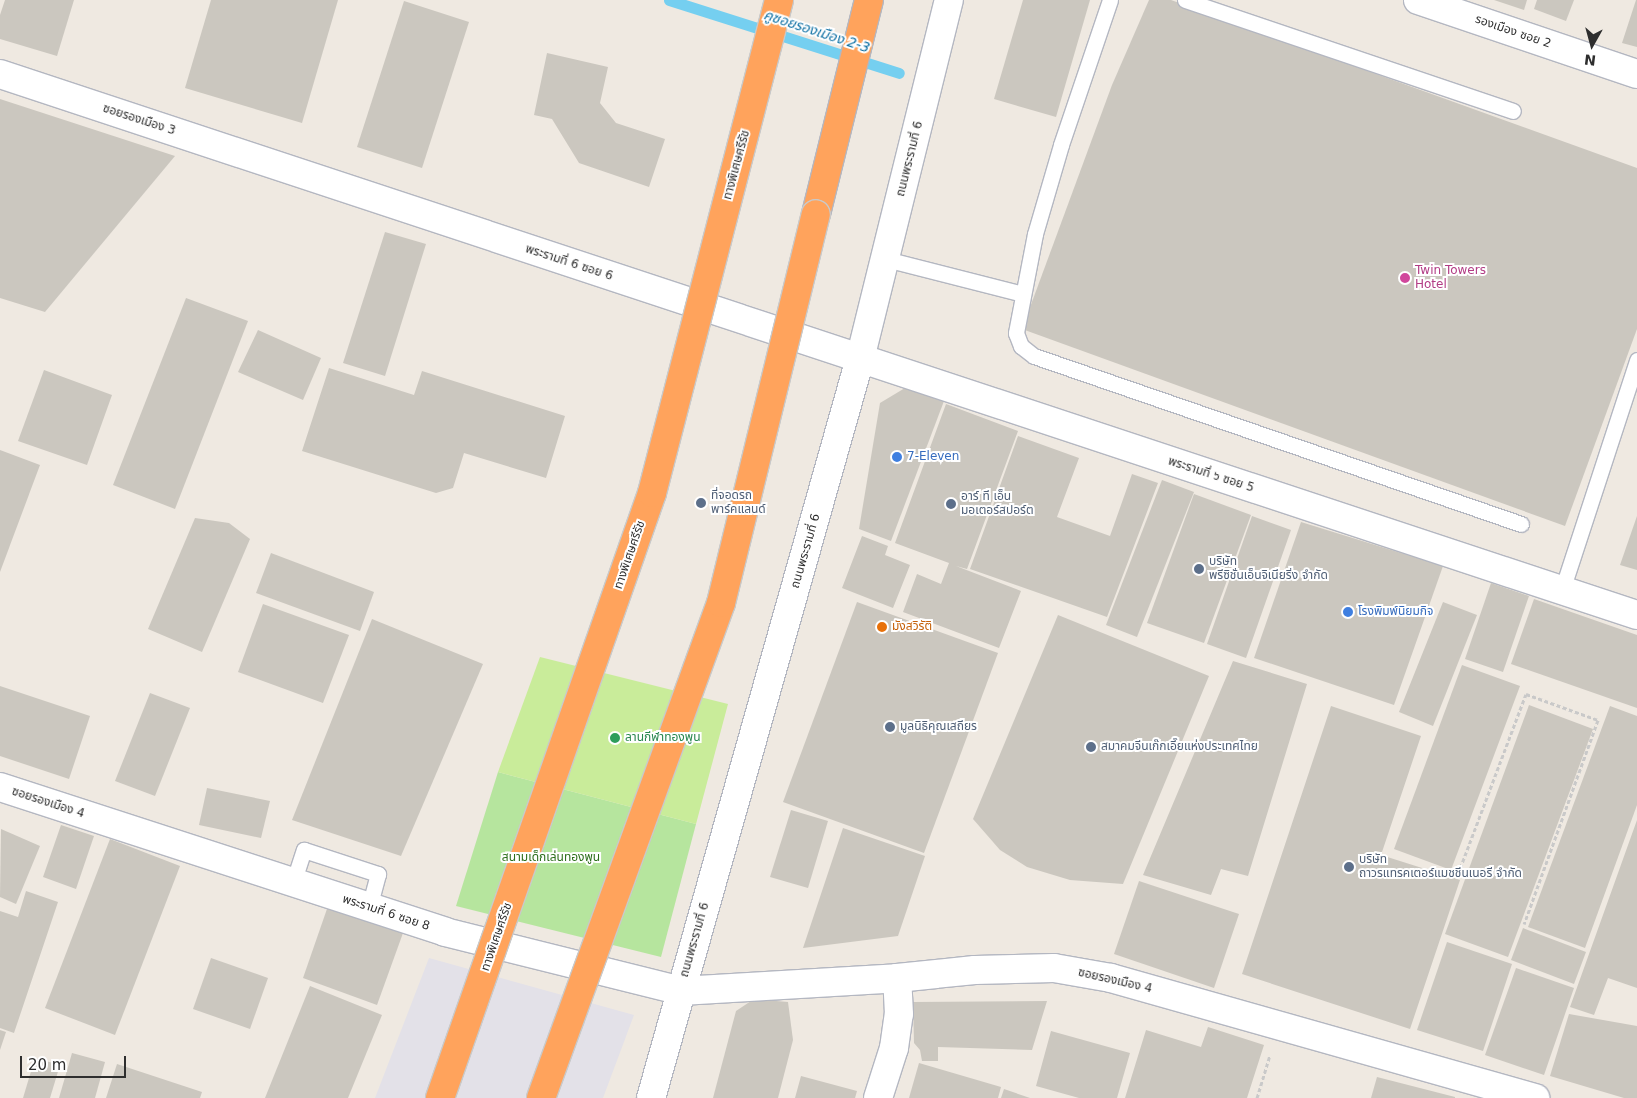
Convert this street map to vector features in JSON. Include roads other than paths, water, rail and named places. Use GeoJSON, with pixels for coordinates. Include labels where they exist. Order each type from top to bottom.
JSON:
{"type":"FeatureCollection","features":[{"type":"Feature","properties":{"kind":"highway","name":"ทางพิเศษศรีรัช"},"geometry":{"type":"LineString","coordinates":[[440,1098],[652,493],[779,0]]}},
{"type":"Feature","properties":{"kind":"highway"},"geometry":{"type":"LineString","coordinates":[[541,1098],[721,603],[869,0]]}},
{"type":"Feature","properties":{"kind":"street","name":"ถนนพระรามที่ 6"},"geometry":{"type":"LineString","coordinates":[[651,1098],[860,359],[949,0]]}},
{"type":"Feature","properties":{"kind":"street","name":"รองเมือง ซอย 2"},"geometry":{"type":"LineString","coordinates":[[1418,0],[1637,74]]}},
{"type":"Feature","properties":{"kind":"street","name":"ซอยรองเมือง 3"},"geometry":{"type":"LineString","coordinates":[[0,74],[278,166]]}},
{"type":"Feature","properties":{"kind":"street","name":"พระรามที่ 6 ซอย 6"},"geometry":{"type":"LineString","coordinates":[[278,166],[860,359]]}},
{"type":"Feature","properties":{"kind":"street","name":"พระรามที่ ๖ ซอย 5"},"geometry":{"type":"LineString","coordinates":[[860,359],[1637,615]]}},
{"type":"Feature","properties":{"kind":"street","name":"ซอยรองเมือง 4"},"geometry":{"type":"LineString","coordinates":[[0,787],[96,819]]}},
{"type":"Feature","properties":{"kind":"street","name":"พระรามที่ 6 ซอย 8"},"geometry":{"type":"LineString","coordinates":[[96,819],[445,932],[681,991]]}},
{"type":"Feature","properties":{"kind":"street","name":"ซอยรองเมือง 4"},"geometry":{"type":"LineString","coordinates":[[681,991],[897,978],[975,970],[1054,968],[1111,978],[1535,1098]]}},
{"type":"Feature","properties":{"kind":"street"},"geometry":{"type":"LineString","coordinates":[[878,1098],[894,1048],[899,1014],[897,978]]}},
{"type":"Feature","properties":{"kind":"lane"},"geometry":{"type":"LineString","coordinates":[[1110,0],[1060,145],[1035,234],[1016,333],[1021,346],[1034,356],[1521,524]]}},
{"type":"Feature","properties":{"kind":"lane"},"geometry":{"type":"LineString","coordinates":[[1185,0],[1513,111]]}},
{"type":"Feature","properties":{"kind":"lane"},"geometry":{"type":"LineString","coordinates":[[886,259],[1023,294]]}},
{"type":"Feature","properties":{"kind":"lane"},"geometry":{"type":"LineString","coordinates":[[1562,590],[1637,360]]}},
{"type":"Feature","properties":{"kind":"waterway","name":"คูซอยรองเมือง 2-3"},"geometry":{"type":"LineString","coordinates":[[669,0],[899,73]]}},
{"type":"Feature","properties":{"kind":"place","name":"Twin Towers Hotel"},"geometry":{"type":"Point","coordinates":[1405,278]}},
{"type":"Feature","properties":{"kind":"place","name":"7-Eleven"},"geometry":{"type":"Point","coordinates":[897,457]}},
{"type":"Feature","properties":{"kind":"place","name":"ที่จอดรถ พาร์คแลนด์"},"geometry":{"type":"Point","coordinates":[701,503]}},
{"type":"Feature","properties":{"kind":"place","name":"อาร์ ที เอ็น มอเตอร์สปอร์ต"},"geometry":{"type":"Point","coordinates":[951,504]}},
{"type":"Feature","properties":{"kind":"place","name":"บริษัท พรีซิชั่นเอ็นจิเนียริ่ง จำกัด"},"geometry":{"type":"Point","coordinates":[1199,569]}},
{"type":"Feature","properties":{"kind":"place","name":"โรงพิมพ์นิยมกิจ"},"geometry":{"type":"Point","coordinates":[1348,612]}},
{"type":"Feature","properties":{"kind":"place","name":"มังสวิรัติ"},"geometry":{"type":"Point","coordinates":[882,627]}},
{"type":"Feature","properties":{"kind":"place","name":"มูลนิธิคุณเสถียร"},"geometry":{"type":"Point","coordinates":[890,727]}},
{"type":"Feature","properties":{"kind":"place","name":"ลานกีฬาทองพูน"},"geometry":{"type":"Point","coordinates":[615,738]}},
{"type":"Feature","properties":{"kind":"place","name":"สมาคมจีนเก๊กเอี๊ยแห่งประเทศไทย"},"geometry":{"type":"Point","coordinates":[1091,747]}},
{"type":"Feature","properties":{"kind":"place","name":"บริษัท ถาวรแทรคเตอร์แมชชีนเนอรี จำกัด"},"geometry":{"type":"Point","coordinates":[1349,867]}},
{"type":"Feature","properties":{"kind":"park label","name":"สนามเด็กเล่นทองพูน"},"geometry":{"type":"Point","coordinates":[551,858]}}]}
